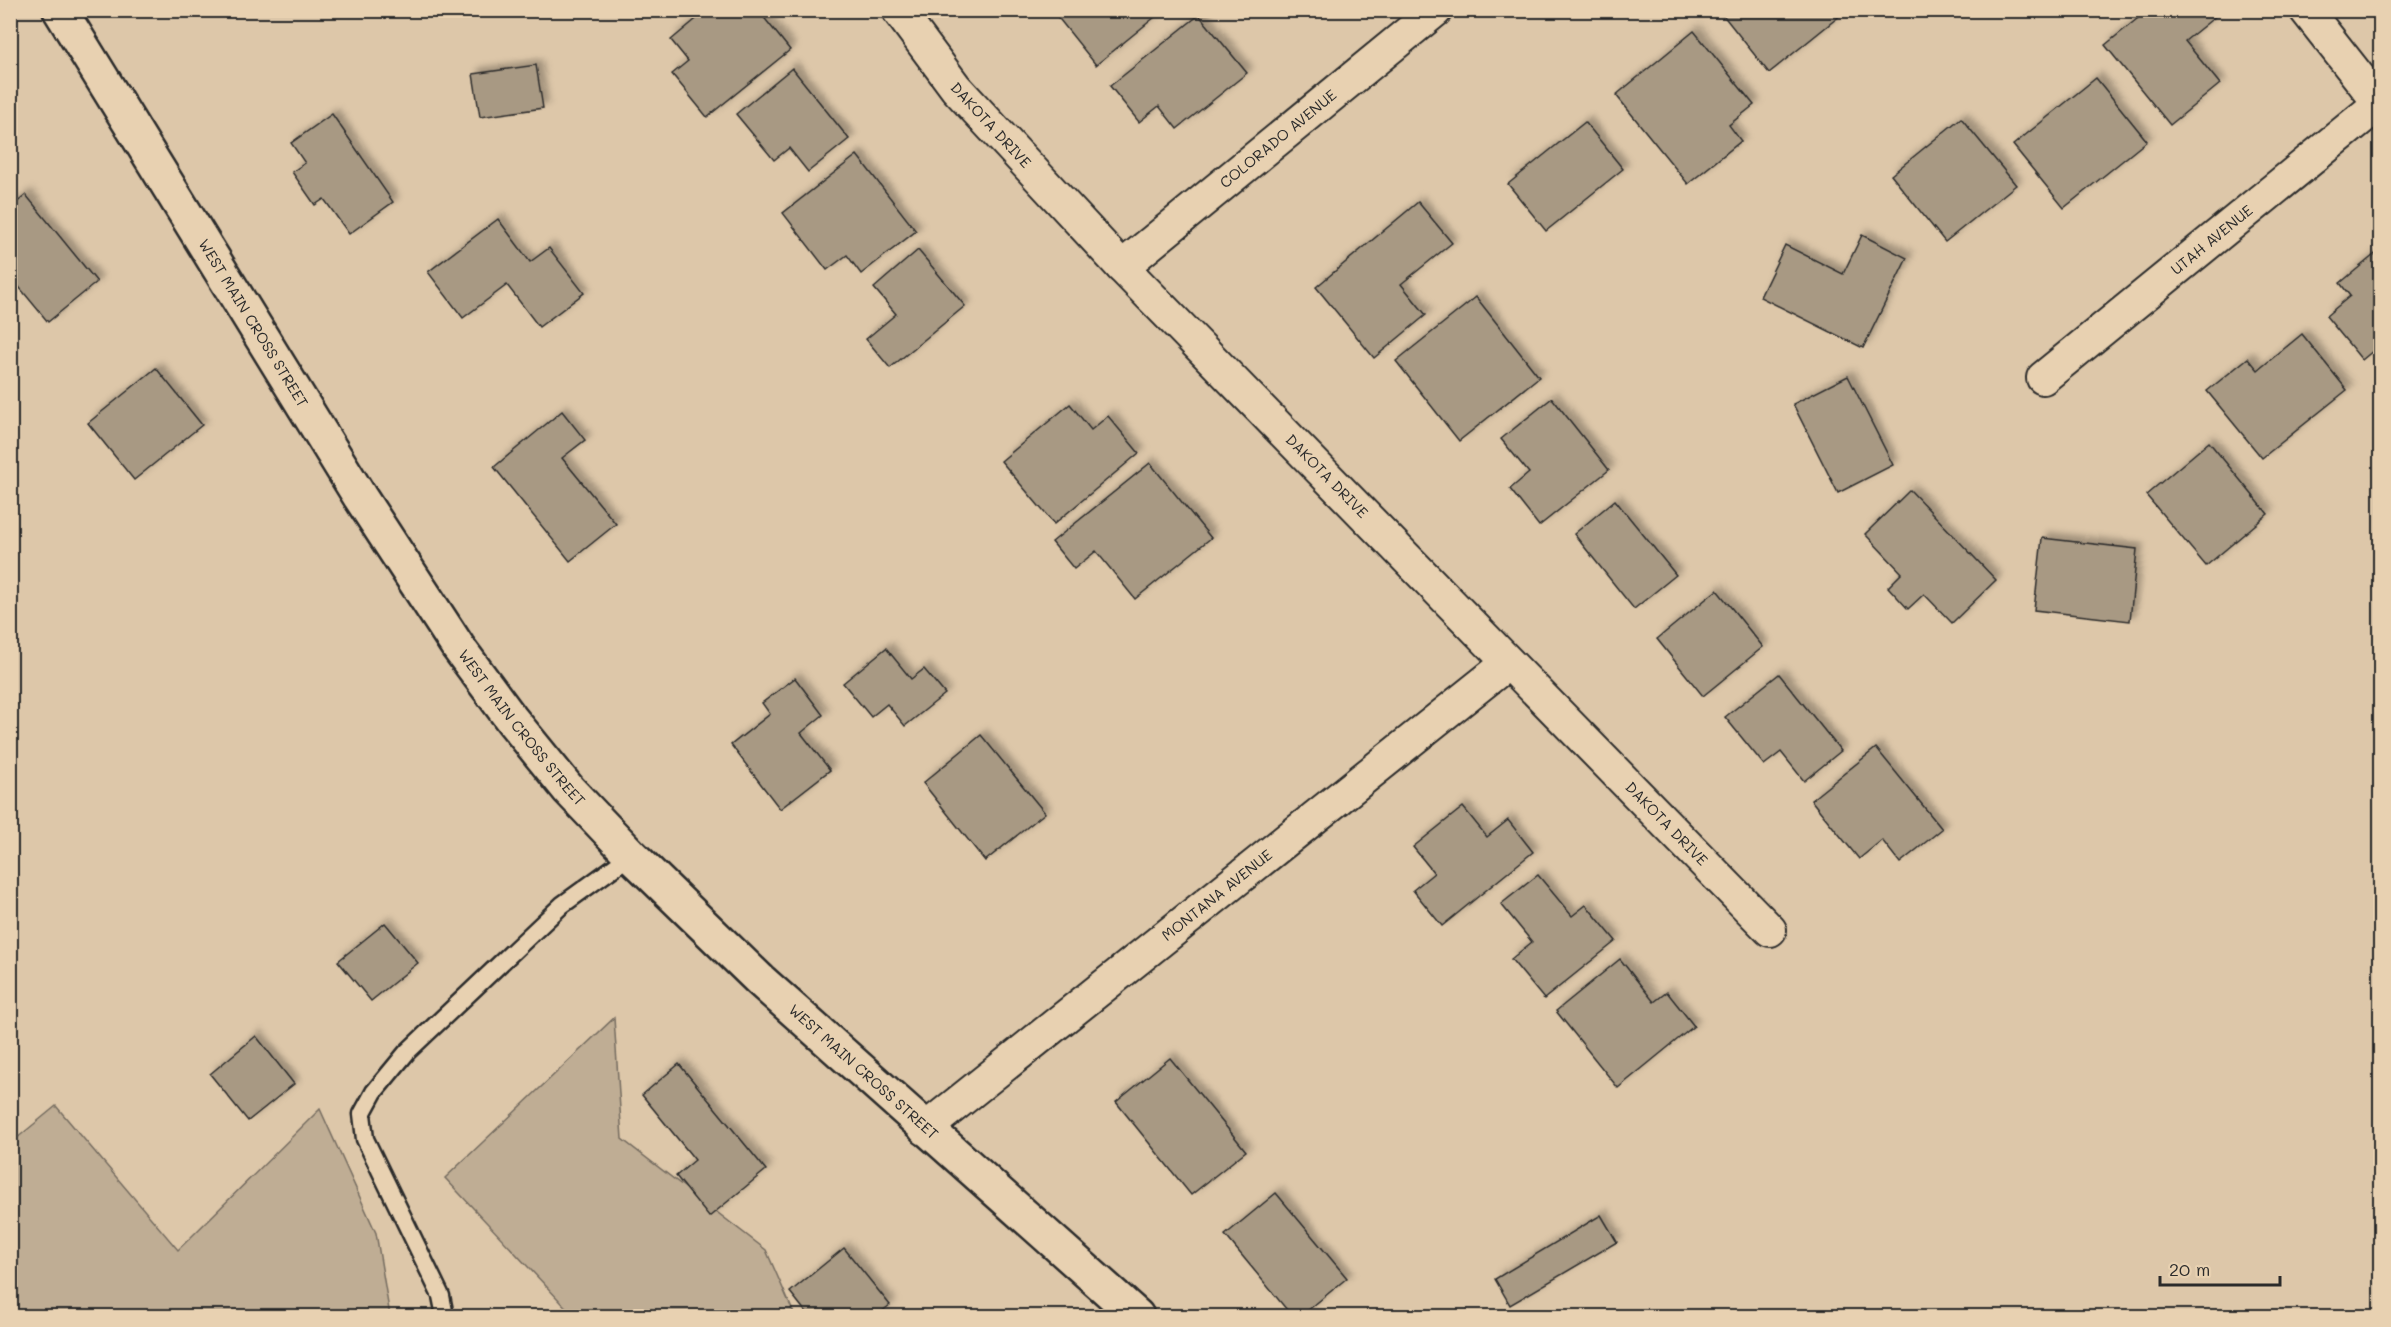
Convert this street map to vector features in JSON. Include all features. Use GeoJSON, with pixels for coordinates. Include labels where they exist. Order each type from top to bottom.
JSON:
{"type":"FeatureCollection","features":[{"type":"Feature","properties":{"kind":"main road","name":"WEST MAIN CROSS STREET"},"geometry":{"type":"LineString","coordinates":[[60,10],[360,497],[458,647],[512,720],[569,790],[631,855],[760,980],[1137,1317]]}},
{"type":"Feature","properties":{"kind":"street","name":"DAKOTA DRIVE"},"geometry":{"type":"LineString","coordinates":[[898,10],[956,88],[1122,267],[1770,930]]}},
{"type":"Feature","properties":{"kind":"street","name":"COLORADO AVENUE"},"geometry":{"type":"LineString","coordinates":[[1122,267],[1436,10]]}},
{"type":"Feature","properties":{"kind":"street"},"geometry":{"type":"LineString","coordinates":[[2306,10],[2380,103]]}},
{"type":"Feature","properties":{"kind":"street","name":"UTAH AVENUE"},"geometry":{"type":"LineString","coordinates":[[2043,378],[2380,103]]}},
{"type":"Feature","properties":{"kind":"street","name":"MONTANA AVENUE"},"geometry":{"type":"LineString","coordinates":[[925,1129],[1508,663]]}},
{"type":"Feature","properties":{"kind":"lane"},"geometry":{"type":"LineString","coordinates":[[445,1317],[441,1296],[365,1139],[362,1114],[374,1092],[407,1052],[562,905],[631,855]]}},
{"type":"Feature","properties":{"kind":"shaded area"},"geometry":{"type":"Polygon","coordinates":[[[614,1018],[622,1139],[766,1250],[795,1316],[574,1316],[445,1178],[614,1018]]]}},
{"type":"Feature","properties":{"kind":"shaded area"},"geometry":{"type":"Polygon","coordinates":[[[56,1106],[178,1250],[320,1109],[376,1233],[390,1316],[11,1316],[11,1143],[56,1106]]]}},
{"type":"Feature","properties":{"kind":"building"},"geometry":{"type":"Polygon","coordinates":[[[707,10],[758,10],[790,50],[707,117],[672,74],[688,61],[671,40],[707,10]]]}},
{"type":"Feature","properties":{"kind":"building"},"geometry":{"type":"Polygon","coordinates":[[[1052,10],[1149,10],[1155,17],[1096,65],[1052,10]]]}},
{"type":"Feature","properties":{"kind":"building"},"geometry":{"type":"Polygon","coordinates":[[[1719,10],[1847,10],[1769,73],[1719,10]]]}},
{"type":"Feature","properties":{"kind":"building"},"geometry":{"type":"Polygon","coordinates":[[[2148,10],[2219,10],[2221,12],[2185,41],[2220,84],[2170,125],[2105,45],[2148,10]]]}},
{"type":"Feature","properties":{"kind":"building"},"geometry":{"type":"Polygon","coordinates":[[[1199,15],[1247,73],[1177,129],[1159,106],[1139,122],[1110,86],[1199,15]]]}},
{"type":"Feature","properties":{"kind":"building"},"geometry":{"type":"Polygon","coordinates":[[[1694,31],[1754,105],[1729,125],[1741,141],[1688,184],[1616,95],[1694,31]]]}},
{"type":"Feature","properties":{"kind":"building"},"geometry":{"type":"Polygon","coordinates":[[[536,65],[543,108],[480,117],[473,74],[536,65]]]}},
{"type":"Feature","properties":{"kind":"building"},"geometry":{"type":"Polygon","coordinates":[[[792,68],[849,139],[808,172],[789,148],[774,160],[736,114],[792,68]]]}},
{"type":"Feature","properties":{"kind":"building"},"geometry":{"type":"Polygon","coordinates":[[[2096,78],[2147,141],[2064,208],[2013,145],[2096,78]]]}},
{"type":"Feature","properties":{"kind":"building"},"geometry":{"type":"Polygon","coordinates":[[[332,114],[393,202],[349,234],[324,199],[315,205],[292,172],[305,163],[291,143],[332,114]]]}},
{"type":"Feature","properties":{"kind":"building"},"geometry":{"type":"Polygon","coordinates":[[[1961,118],[2016,185],[1945,242],[1891,175],[1961,118]]]}},
{"type":"Feature","properties":{"kind":"building"},"geometry":{"type":"Polygon","coordinates":[[[1585,122],[1623,169],[1546,231],[1508,184],[1585,122]]]}},
{"type":"Feature","properties":{"kind":"building"},"geometry":{"type":"Polygon","coordinates":[[[857,155],[916,231],[861,274],[847,255],[827,270],[783,213],[857,155]]]}},
{"type":"Feature","properties":{"kind":"building"},"geometry":{"type":"Polygon","coordinates":[[[26,195],[97,282],[48,322],[10,276],[10,253],[17,248],[10,240],[10,208],[26,195]]]}},
{"type":"Feature","properties":{"kind":"building"},"geometry":{"type":"Polygon","coordinates":[[[1418,202],[1452,243],[1401,284],[1426,315],[1374,358],[1316,287],[1418,202]]]}},
{"type":"Feature","properties":{"kind":"building"},"geometry":{"type":"Polygon","coordinates":[[[498,219],[530,262],[549,248],[584,293],[539,327],[507,285],[463,318],[428,272],[498,219]]]}},
{"type":"Feature","properties":{"kind":"building"},"geometry":{"type":"Polygon","coordinates":[[[1862,235],[1907,258],[1863,348],[1760,297],[1785,245],[1843,274],[1862,235]]]}},
{"type":"Feature","properties":{"kind":"building"},"geometry":{"type":"Polygon","coordinates":[[[918,250],[965,306],[890,368],[866,339],[896,314],[874,288],[918,250]]]}},
{"type":"Feature","properties":{"kind":"building"},"geometry":{"type":"Polygon","coordinates":[[[2380,250],[2380,345],[2362,360],[2326,316],[2350,296],[2340,283],[2380,250]]]}},
{"type":"Feature","properties":{"kind":"building"},"geometry":{"type":"Polygon","coordinates":[[[1476,297],[1539,377],[1459,441],[1396,361],[1476,297]]]}},
{"type":"Feature","properties":{"kind":"building"},"geometry":{"type":"Polygon","coordinates":[[[2302,334],[2347,390],[2262,458],[2207,391],[2248,358],[2258,370],[2302,334]]]}},
{"type":"Feature","properties":{"kind":"building"},"geometry":{"type":"Polygon","coordinates":[[[156,368],[202,425],[134,480],[88,423],[156,368]]]}},
{"type":"Feature","properties":{"kind":"building"},"geometry":{"type":"Polygon","coordinates":[[[1848,376],[1893,465],[1838,493],[1793,404],[1848,376]]]}},
{"type":"Feature","properties":{"kind":"building"},"geometry":{"type":"Polygon","coordinates":[[[1552,398],[1609,470],[1539,526],[1510,489],[1529,473],[1501,439],[1552,398]]]}},
{"type":"Feature","properties":{"kind":"building"},"geometry":{"type":"Polygon","coordinates":[[[1070,404],[1091,430],[1108,416],[1139,453],[1054,524],[1001,461],[1070,404]]]}},
{"type":"Feature","properties":{"kind":"building"},"geometry":{"type":"Polygon","coordinates":[[[562,411],[585,440],[562,458],[616,524],[570,561],[494,467],[562,411]]]}},
{"type":"Feature","properties":{"kind":"building"},"geometry":{"type":"Polygon","coordinates":[[[2209,442],[2268,514],[2206,566],[2146,495],[2209,442]]]}},
{"type":"Feature","properties":{"kind":"building"},"geometry":{"type":"Polygon","coordinates":[[[1150,463],[1211,538],[1135,599],[1096,551],[1074,569],[1052,542],[1150,463]]]}},
{"type":"Feature","properties":{"kind":"building"},"geometry":{"type":"Polygon","coordinates":[[[1910,490],[1996,580],[1952,623],[1924,594],[1908,609],[1888,587],[1902,573],[1865,534],[1910,490]]]}},
{"type":"Feature","properties":{"kind":"building"},"geometry":{"type":"Polygon","coordinates":[[[1615,500],[1676,575],[1634,609],[1574,534],[1615,500]]]}},
{"type":"Feature","properties":{"kind":"building"},"geometry":{"type":"Polygon","coordinates":[[[2042,538],[2137,549],[2130,621],[2034,610],[2042,538]]]}},
{"type":"Feature","properties":{"kind":"building"},"geometry":{"type":"Polygon","coordinates":[[[1717,590],[1763,647],[1703,696],[1657,639],[1717,590]]]}},
{"type":"Feature","properties":{"kind":"building"},"geometry":{"type":"Polygon","coordinates":[[[886,648],[911,679],[924,669],[945,694],[905,726],[887,704],[871,717],[843,683],[886,648]]]}},
{"type":"Feature","properties":{"kind":"building"},"geometry":{"type":"Polygon","coordinates":[[[1779,674],[1841,751],[1804,781],[1781,752],[1764,765],[1725,717],[1779,674]]]}},
{"type":"Feature","properties":{"kind":"building"},"geometry":{"type":"Polygon","coordinates":[[[795,678],[823,715],[801,733],[830,770],[780,809],[731,745],[770,714],[762,703],[795,678]]]}},
{"type":"Feature","properties":{"kind":"building"},"geometry":{"type":"Polygon","coordinates":[[[981,735],[1045,813],[985,861],[923,783],[981,735]]]}},
{"type":"Feature","properties":{"kind":"building"},"geometry":{"type":"Polygon","coordinates":[[[1876,748],[1942,829],[1900,863],[1882,840],[1859,859],[1811,800],[1876,748]]]}},
{"type":"Feature","properties":{"kind":"building"},"geometry":{"type":"Polygon","coordinates":[[[1463,807],[1487,837],[1508,820],[1533,852],[1442,926],[1413,890],[1434,873],[1413,847],[1463,807]]]}},
{"type":"Feature","properties":{"kind":"building"},"geometry":{"type":"Polygon","coordinates":[[[1538,875],[1572,916],[1586,905],[1616,941],[1544,999],[1511,959],[1532,942],[1501,904],[1538,875]]]}},
{"type":"Feature","properties":{"kind":"building"},"geometry":{"type":"Polygon","coordinates":[[[385,923],[418,963],[371,1001],[338,961],[385,923]]]}},
{"type":"Feature","properties":{"kind":"building"},"geometry":{"type":"Polygon","coordinates":[[[1620,959],[1654,1002],[1667,992],[1694,1026],[1618,1088],[1556,1011],[1620,959]]]}},
{"type":"Feature","properties":{"kind":"building"},"geometry":{"type":"Polygon","coordinates":[[[256,1036],[294,1084],[248,1121],[210,1074],[256,1036]]]}},
{"type":"Feature","properties":{"kind":"building"},"geometry":{"type":"Polygon","coordinates":[[[1170,1058],[1246,1151],[1191,1195],[1116,1102],[1170,1058]]]}},
{"type":"Feature","properties":{"kind":"building"},"geometry":{"type":"Polygon","coordinates":[[[679,1064],[766,1170],[709,1217],[676,1176],[695,1160],[642,1095],[679,1064]]]}},
{"type":"Feature","properties":{"kind":"building"},"geometry":{"type":"Polygon","coordinates":[[[1276,1193],[1347,1278],[1301,1316],[1292,1316],[1225,1235],[1276,1193]]]}},
{"type":"Feature","properties":{"kind":"building"},"geometry":{"type":"Polygon","coordinates":[[[1601,1215],[1617,1242],[1510,1305],[1495,1279],[1601,1215]]]}},
{"type":"Feature","properties":{"kind":"building"},"geometry":{"type":"Polygon","coordinates":[[[844,1248],[890,1305],[876,1316],[809,1316],[790,1292],[844,1248]]]}}]}
